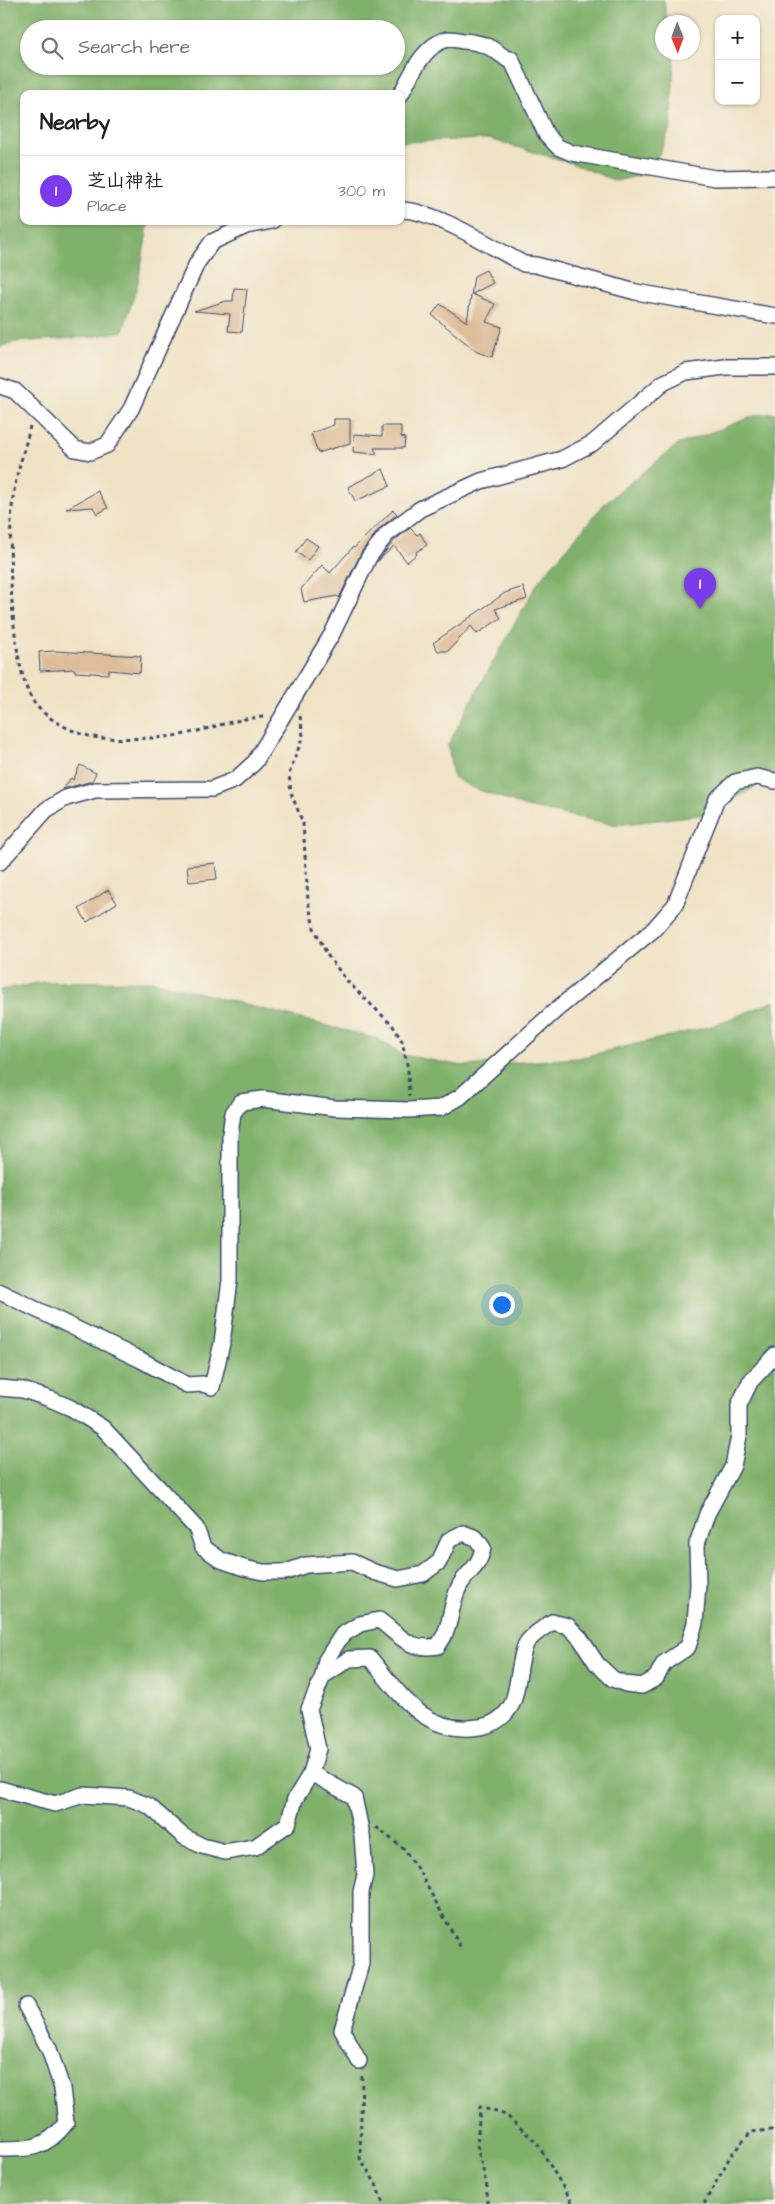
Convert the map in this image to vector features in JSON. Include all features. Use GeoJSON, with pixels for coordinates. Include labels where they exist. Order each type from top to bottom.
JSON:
{"type":"FeatureCollection","features":[{"type":"Feature","properties":{"kind":"street"},"geometry":{"type":"LineString","coordinates":[[403,90],[415,67],[428,50],[448,40],[478,42],[492,46],[508,60],[511,60],[546,134],[558,147],[572,153],[715,178],[775,177]]}},
{"type":"Feature","properties":{"kind":"street"},"geometry":{"type":"LineString","coordinates":[[405,210],[411,210],[450,224],[524,264],[536,265],[636,292],[775,316]]}},
{"type":"Feature","properties":{"kind":"street"},"geometry":{"type":"LineString","coordinates":[[0,386],[15,391],[75,448],[90,452],[107,445],[131,409],[197,263],[212,242],[251,225]]}},
{"type":"Feature","properties":{"kind":"street"},"geometry":{"type":"LineString","coordinates":[[0,862],[46,810],[66,798],[95,790],[212,789],[235,780],[255,762],[332,634],[369,557],[387,534],[420,509],[481,481],[562,459],[593,443],[663,383],[686,372],[725,367],[775,367]]}},
{"type":"Feature","properties":{"kind":"street"},"geometry":{"type":"LineString","coordinates":[[0,1292],[141,1360],[187,1385],[204,1384],[212,1387],[222,1344],[230,1280],[230,1134],[233,1113],[241,1102],[263,1099],[335,1108],[409,1110],[441,1108],[460,1097],[556,1010],[653,930],[675,905],[717,799],[735,782],[757,777],[775,780]]}},
{"type":"Feature","properties":{"kind":"street"},"geometry":{"type":"LineString","coordinates":[[323,1676],[349,1659],[370,1658],[398,1694],[413,1709],[432,1720],[465,1730],[485,1726],[501,1718],[512,1704],[526,1644],[552,1622],[568,1626],[580,1638],[597,1664],[613,1678],[626,1684],[642,1686],[656,1678],[664,1664],[688,1647],[695,1623],[698,1585],[697,1544],[707,1514],[733,1466],[739,1436],[739,1405],[750,1382],[775,1355]]}},
{"type":"Feature","properties":{"kind":"street"},"geometry":{"type":"LineString","coordinates":[[0,1388],[23,1390],[50,1399],[71,1408],[103,1428],[196,1528],[203,1547],[221,1560],[244,1568],[263,1572],[286,1572],[306,1565],[352,1562],[374,1572],[398,1579],[423,1574],[439,1562],[449,1540],[463,1533],[476,1538],[483,1548],[480,1562],[458,1588],[446,1634],[438,1646],[424,1648],[408,1644],[379,1620],[360,1624],[342,1636],[326,1660],[323,1676],[309,1709],[318,1749],[311,1773],[295,1800],[288,1824],[255,1847],[225,1852],[202,1846],[183,1836],[149,1806],[129,1798],[83,1795],[55,1804],[0,1788]]}},
{"type":"Feature","properties":{"kind":"street"},"geometry":{"type":"LineString","coordinates":[[311,1773],[354,1797],[362,1835],[365,1875],[361,1892],[361,1964],[342,2030],[359,2061]]}},
{"type":"Feature","properties":{"kind":"street"},"geometry":{"type":"LineString","coordinates":[[0,2149],[33,2149],[57,2135],[66,2123],[62,2088],[50,2049],[26,2006]]}},
{"type":"Feature","properties":{"kind":"path"},"geometry":{"type":"LineString","coordinates":[[34,411],[15,486],[10,556],[18,661],[25,685],[33,702],[47,716],[84,735],[100,738],[172,736],[249,717],[281,716]]}},
{"type":"Feature","properties":{"kind":"path"},"geometry":{"type":"LineString","coordinates":[[292,700],[300,717],[303,736],[289,774],[291,793],[303,823],[308,901],[314,928],[328,956],[348,982],[393,1026],[402,1041],[408,1069],[409,1110]]}},
{"type":"Feature","properties":{"kind":"path"},"geometry":{"type":"LineString","coordinates":[[358,1817],[384,1832],[404,1849],[420,1873],[462,1950]]}},
{"type":"Feature","properties":{"kind":"path"},"geometry":{"type":"LineString","coordinates":[[359,2061],[363,2084],[359,2118],[360,2158],[376,2184],[382,2204]]}},
{"type":"Feature","properties":{"kind":"path"},"geometry":{"type":"LineString","coordinates":[[487,2204],[487,2188],[477,2145],[480,2107],[506,2115],[537,2143],[573,2204]]}},
{"type":"Feature","properties":{"kind":"path"},"geometry":{"type":"LineString","coordinates":[[704,2204],[731,2155],[751,2132],[772,2130],[775,2133]]}},
{"type":"Feature","properties":{"kind":"green space"},"geometry":{"type":"Polygon","coordinates":[[[0,0],[664,0],[666,15],[655,15],[655,60],[674,60],[671,126],[651,173],[616,181],[571,163],[489,139],[405,142],[405,90],[20,90],[20,225],[148,225],[138,282],[123,331],[92,337],[15,342],[0,347],[0,0]]]}},
{"type":"Feature","properties":{"kind":"green space"},"geometry":{"type":"Polygon","coordinates":[[[775,413],[775,774],[713,813],[617,825],[526,807],[471,787],[453,777],[448,745],[473,698],[538,582],[606,502],[677,445],[757,415],[775,413]]]}},
{"type":"Feature","properties":{"kind":"green space"},"geometry":{"type":"Polygon","coordinates":[[[154,981],[378,1039],[403,1055],[463,1066],[578,1058],[712,1026],[775,1001],[775,2204],[0,2204],[0,990],[43,982],[154,981]]]}},
{"type":"Feature","properties":{"kind":"building"},"geometry":{"type":"Polygon","coordinates":[[[486,270],[493,283],[472,294],[495,304],[486,322],[502,327],[492,357],[477,352],[432,315],[440,304],[467,322],[474,276],[486,270]]]}},
{"type":"Feature","properties":{"kind":"building"},"geometry":{"type":"Polygon","coordinates":[[[234,288],[247,289],[242,332],[228,331],[230,314],[194,311],[226,301],[233,301],[234,288]]]}},
{"type":"Feature","properties":{"kind":"building"},"geometry":{"type":"Polygon","coordinates":[[[334,419],[350,419],[350,443],[318,453],[311,433],[334,425],[334,419]]]}},
{"type":"Feature","properties":{"kind":"building"},"geometry":{"type":"Polygon","coordinates":[[[382,426],[401,426],[401,437],[405,438],[404,448],[374,448],[377,454],[353,452],[354,434],[382,436],[382,426]]]}},
{"type":"Feature","properties":{"kind":"building"},"geometry":{"type":"Polygon","coordinates":[[[383,469],[390,486],[355,501],[348,487],[383,469]]]}},
{"type":"Feature","properties":{"kind":"building"},"geometry":{"type":"Polygon","coordinates":[[[98,491],[108,508],[97,514],[93,507],[66,509],[98,491]]]}},
{"type":"Feature","properties":{"kind":"building"},"geometry":{"type":"Polygon","coordinates":[[[393,510],[397,514],[380,528],[362,551],[339,598],[337,596],[304,602],[301,589],[322,565],[330,573],[353,547],[393,510]]]}},
{"type":"Feature","properties":{"kind":"building"},"geometry":{"type":"Polygon","coordinates":[[[410,528],[417,535],[420,533],[427,545],[416,552],[417,554],[407,562],[394,546],[377,562],[394,541],[410,528]]]}},
{"type":"Feature","properties":{"kind":"building"},"geometry":{"type":"Polygon","coordinates":[[[306,538],[318,546],[308,560],[296,552],[306,538]]]}},
{"type":"Feature","properties":{"kind":"building"},"geometry":{"type":"Polygon","coordinates":[[[523,587],[527,599],[495,609],[501,618],[477,634],[471,626],[448,651],[438,651],[433,643],[505,593],[523,587]]]}},
{"type":"Feature","properties":{"kind":"building"},"geometry":{"type":"Polygon","coordinates":[[[55,651],[141,656],[140,673],[109,670],[108,674],[75,672],[75,669],[40,671],[39,652],[55,651]]]}},
{"type":"Feature","properties":{"kind":"building"},"geometry":{"type":"Polygon","coordinates":[[[80,765],[96,773],[92,781],[63,789],[71,778],[73,780],[80,765]]]}},
{"type":"Feature","properties":{"kind":"building"},"geometry":{"type":"Polygon","coordinates":[[[215,863],[217,879],[189,882],[187,866],[215,863]]]}},
{"type":"Feature","properties":{"kind":"building"},"geometry":{"type":"Polygon","coordinates":[[[108,890],[117,903],[87,922],[79,909],[108,890]]]}},
{"type":"Feature","properties":{"kind":"place","name":"芝山神社"},"geometry":{"type":"Point","coordinates":[700,609]}}]}
